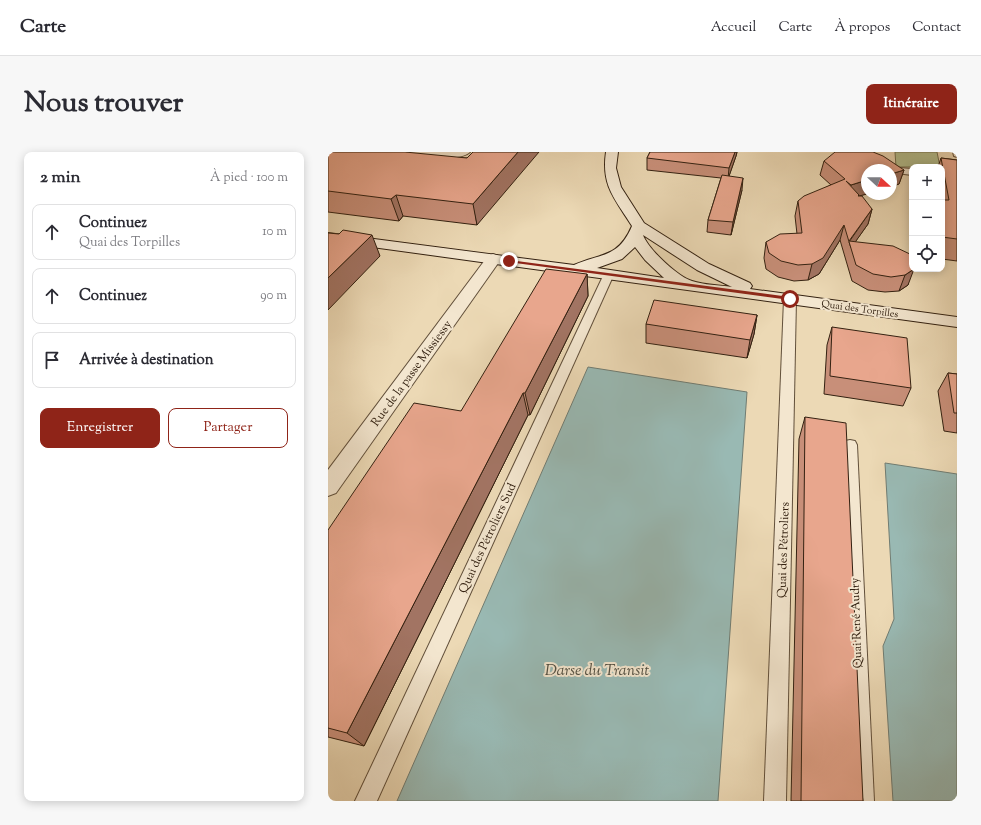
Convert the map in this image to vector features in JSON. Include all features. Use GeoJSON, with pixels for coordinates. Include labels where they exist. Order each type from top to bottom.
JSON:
{"type":"FeatureCollection","features":[{"type":"Feature","properties":{"kind":"street"},"geometry":{"type":"LineString","coordinates":[[612,152],[610,168],[614,187],[637,232],[644,252],[669,275],[685,284]]}},
{"type":"Feature","properties":{"kind":"street"},"geometry":{"type":"LineString","coordinates":[[572,269],[606,261],[626,249],[637,232]]}},
{"type":"Feature","properties":{"kind":"street"},"geometry":{"type":"LineString","coordinates":[[637,232],[703,267],[763,295]]}},
{"type":"Feature","properties":{"kind":"street","name":"Quai des Torpilles"},"geometry":{"type":"LineString","coordinates":[[328,237],[685,284],[957,322]]}},
{"type":"Feature","properties":{"kind":"street","name":"Rue de la passe Missiessy"},"geometry":{"type":"LineString","coordinates":[[328,486],[493,259]]}},
{"type":"Feature","properties":{"kind":"lane"},"geometry":{"type":"LineString","coordinates":[[411,152],[447,155],[466,152]]}},
{"type":"Feature","properties":{"kind":"lane"},"geometry":{"type":"LineString","coordinates":[[899,170],[909,172]]}},
{"type":"Feature","properties":{"kind":"lane","name":"Quai des Pétroliers Sud"},"geometry":{"type":"LineString","coordinates":[[366,801],[609,274]]}},
{"type":"Feature","properties":{"kind":"lane","name":"Quai des Pétroliers"},"geometry":{"type":"LineString","coordinates":[[775,801],[790,299]]}},
{"type":"Feature","properties":{"kind":"lane","name":"Quai René Audry"},"geometry":{"type":"LineString","coordinates":[[850,445],[863,801]]}},
{"type":"Feature","properties":{"kind":"green space"},"geometry":{"type":"Polygon","coordinates":[[[895,152],[937,152],[939,164],[909,164],[909,167],[897,167],[895,152]]]}},
{"type":"Feature","properties":{"kind":"water","name":"Darse du Transit"},"geometry":{"type":"Polygon","coordinates":[[[588,367],[747,392],[718,801],[397,801],[588,367]]]}},
{"type":"Feature","properties":{"kind":"water"},"geometry":{"type":"Polygon","coordinates":[[[885,463],[957,474],[957,801],[893,801],[883,646],[894,619],[885,463]]]}},
{"type":"Feature","properties":{"kind":"building"},"geometry":{"type":"Polygon","coordinates":[[[328,152],[405,152],[467,158],[473,152],[518,152],[473,204],[396,195],[391,199],[328,191],[328,152]]]}},
{"type":"Feature","properties":{"kind":"building"},"geometry":{"type":"Polygon","coordinates":[[[650,152],[735,152],[729,168],[647,158],[650,152]]]}},
{"type":"Feature","properties":{"kind":"building"},"geometry":{"type":"Polygon","coordinates":[[[835,152],[873,152],[883,156],[895,164],[861,164],[861,182],[851,185],[846,181],[859,195],[858,196],[861,196],[861,200],[865,200],[872,209],[849,241],[893,246],[909,254],[910,272],[905,275],[891,277],[873,274],[856,265],[844,225],[823,258],[812,264],[798,265],[781,261],[769,253],[766,242],[780,234],[802,233],[798,201],[804,196],[845,179],[824,161],[835,152]]]}},
{"type":"Feature","properties":{"kind":"building"},"geometry":{"type":"Polygon","coordinates":[[[941,158],[957,160],[957,239],[945,237],[945,200],[949,200],[945,179],[945,164],[942,164],[941,158]]]}},
{"type":"Feature","properties":{"kind":"building"},"geometry":{"type":"Polygon","coordinates":[[[897,165],[904,170],[897,172],[897,165]]]}},
{"type":"Feature","properties":{"kind":"building"},"geometry":{"type":"Polygon","coordinates":[[[722,175],[743,178],[733,222],[708,220],[722,175]]]}},
{"type":"Feature","properties":{"kind":"building"},"geometry":{"type":"Polygon","coordinates":[[[343,230],[372,235],[328,278],[328,233],[339,234],[343,230]]]}},
{"type":"Feature","properties":{"kind":"building"},"geometry":{"type":"Polygon","coordinates":[[[546,269],[587,274],[525,393],[523,393],[347,733],[328,728],[328,530],[414,403],[461,411],[546,269]]]}},
{"type":"Feature","properties":{"kind":"building"},"geometry":{"type":"Polygon","coordinates":[[[654,300],[757,315],[750,340],[646,324],[654,300]]]}},
{"type":"Feature","properties":{"kind":"building"},"geometry":{"type":"Polygon","coordinates":[[[832,327],[907,338],[911,388],[830,376],[832,327]]]}},
{"type":"Feature","properties":{"kind":"building"},"geometry":{"type":"Polygon","coordinates":[[[948,373],[957,374],[957,413],[954,413],[948,373]]]}},
{"type":"Feature","properties":{"kind":"building"},"geometry":{"type":"Polygon","coordinates":[[[805,417],[846,423],[863,801],[801,801],[805,417]]]}},
{"type":"Feature","properties":{"kind":"route"},"geometry":{"type":"LineString","coordinates":[[509,261],[790,299]]}}]}
